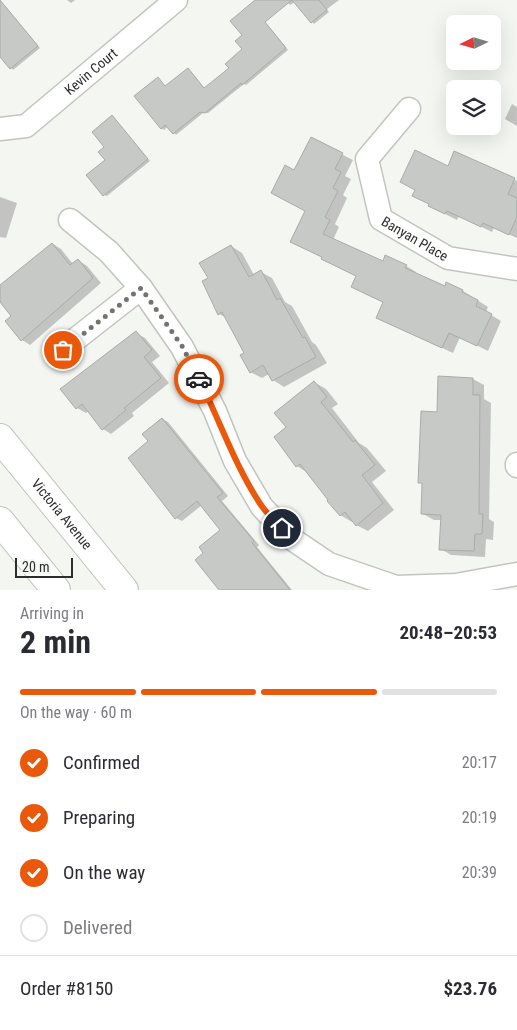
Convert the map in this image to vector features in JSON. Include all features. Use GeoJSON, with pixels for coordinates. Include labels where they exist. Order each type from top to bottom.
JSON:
{"type":"FeatureCollection","features":[{"type":"Feature","properties":{"kind":"main road","name":"Victoria Avenue"},"geometry":{"type":"LineString","coordinates":[[0,438],[124,590]]}},
{"type":"Feature","properties":{"kind":"main road"},"geometry":{"type":"LineString","coordinates":[[0,521],[56,590]]}},
{"type":"Feature","properties":{"kind":"street","name":"Kevin Court"},"geometry":{"type":"LineString","coordinates":[[0,129],[26,126],[176,0]]}},
{"type":"Feature","properties":{"kind":"street","name":"Banyan Place"},"geometry":{"type":"LineString","coordinates":[[409,109],[367,159],[381,219],[448,258],[517,269]]}},
{"type":"Feature","properties":{"kind":"street"},"geometry":{"type":"LineString","coordinates":[[70,220],[109,252],[141,288],[182,346],[215,411],[235,462],[262,507],[292,539],[329,564],[396,588],[456,585],[517,574]]}},
{"type":"Feature","properties":{"kind":"street"},"geometry":{"type":"LineString","coordinates":[[63,350],[141,288]]}},
{"type":"Feature","properties":{"kind":"building"},"geometry":{"type":"Polygon","coordinates":[[[0,0],[38,46],[10,69],[0,57],[0,0]]]}},
{"type":"Feature","properties":{"kind":"building"},"geometry":{"type":"Polygon","coordinates":[[[255,0],[292,0],[265,22],[286,48],[242,85],[241,83],[205,113],[200,112],[173,134],[165,125],[161,129],[134,96],[158,77],[165,86],[188,68],[204,88],[229,68],[225,64],[242,49],[235,41],[242,35],[230,21],[255,0]]]}},
{"type":"Feature","properties":{"kind":"building"},"geometry":{"type":"Polygon","coordinates":[[[292,0],[319,0],[327,10],[311,23],[292,0]]]}},
{"type":"Feature","properties":{"kind":"building"},"geometry":{"type":"Polygon","coordinates":[[[112,115],[148,159],[103,196],[86,175],[105,160],[98,152],[104,147],[92,132],[112,115]]]}},
{"type":"Feature","properties":{"kind":"building"},"geometry":{"type":"Polygon","coordinates":[[[311,137],[343,153],[335,169],[341,172],[333,188],[338,191],[325,217],[330,220],[323,234],[383,261],[385,255],[407,265],[405,268],[445,286],[446,282],[478,300],[476,306],[492,314],[477,346],[449,333],[442,348],[376,318],[383,302],[351,287],[356,276],[290,242],[305,211],[271,193],[285,165],[294,170],[311,137]]]}},
{"type":"Feature","properties":{"kind":"building"},"geometry":{"type":"Polygon","coordinates":[[[415,150],[448,166],[454,151],[515,178],[508,194],[517,198],[517,217],[509,235],[483,223],[481,227],[447,211],[445,214],[412,196],[415,190],[400,182],[415,150]]]}},
{"type":"Feature","properties":{"kind":"building"},"geometry":{"type":"Polygon","coordinates":[[[52,243],[70,265],[78,259],[93,278],[21,341],[5,321],[11,316],[0,302],[0,285],[52,243]]]}},
{"type":"Feature","properties":{"kind":"building"},"geometry":{"type":"Polygon","coordinates":[[[231,245],[249,277],[261,270],[277,300],[280,298],[316,357],[272,381],[263,365],[250,373],[240,355],[244,353],[222,312],[218,315],[202,281],[208,278],[199,263],[231,245]]]}},
{"type":"Feature","properties":{"kind":"building"},"geometry":{"type":"Polygon","coordinates":[[[136,331],[152,350],[144,357],[161,378],[124,408],[126,410],[102,430],[82,404],[76,409],[60,389],[136,331]]]}},
{"type":"Feature","properties":{"kind":"building"},"geometry":{"type":"Polygon","coordinates":[[[438,376],[473,378],[473,395],[480,395],[479,514],[483,514],[482,534],[475,534],[474,551],[439,550],[441,515],[421,514],[422,483],[418,483],[421,411],[437,412],[438,376]]]}},
{"type":"Feature","properties":{"kind":"building"},"geometry":{"type":"Polygon","coordinates":[[[314,381],[327,397],[321,402],[353,442],[355,440],[375,465],[362,475],[383,503],[356,526],[345,512],[340,516],[300,464],[296,467],[274,437],[286,427],[274,413],[314,381]]]}},
{"type":"Feature","properties":{"kind":"building"},"geometry":{"type":"Polygon","coordinates":[[[162,418],[223,493],[217,497],[254,541],[252,543],[290,590],[219,590],[195,560],[203,553],[199,547],[220,530],[197,501],[175,519],[128,458],[148,441],[142,434],[162,418]]]}},
{"type":"Feature","properties":{"kind":"way so far"},"geometry":{"type":"LineString","coordinates":[[63,350],[141,288],[182,346],[199,379]]}},
{"type":"Feature","properties":{"kind":"route"},"geometry":{"type":"LineString","coordinates":[[199,379],[215,411],[235,462],[262,507],[282,528]]}}]}
